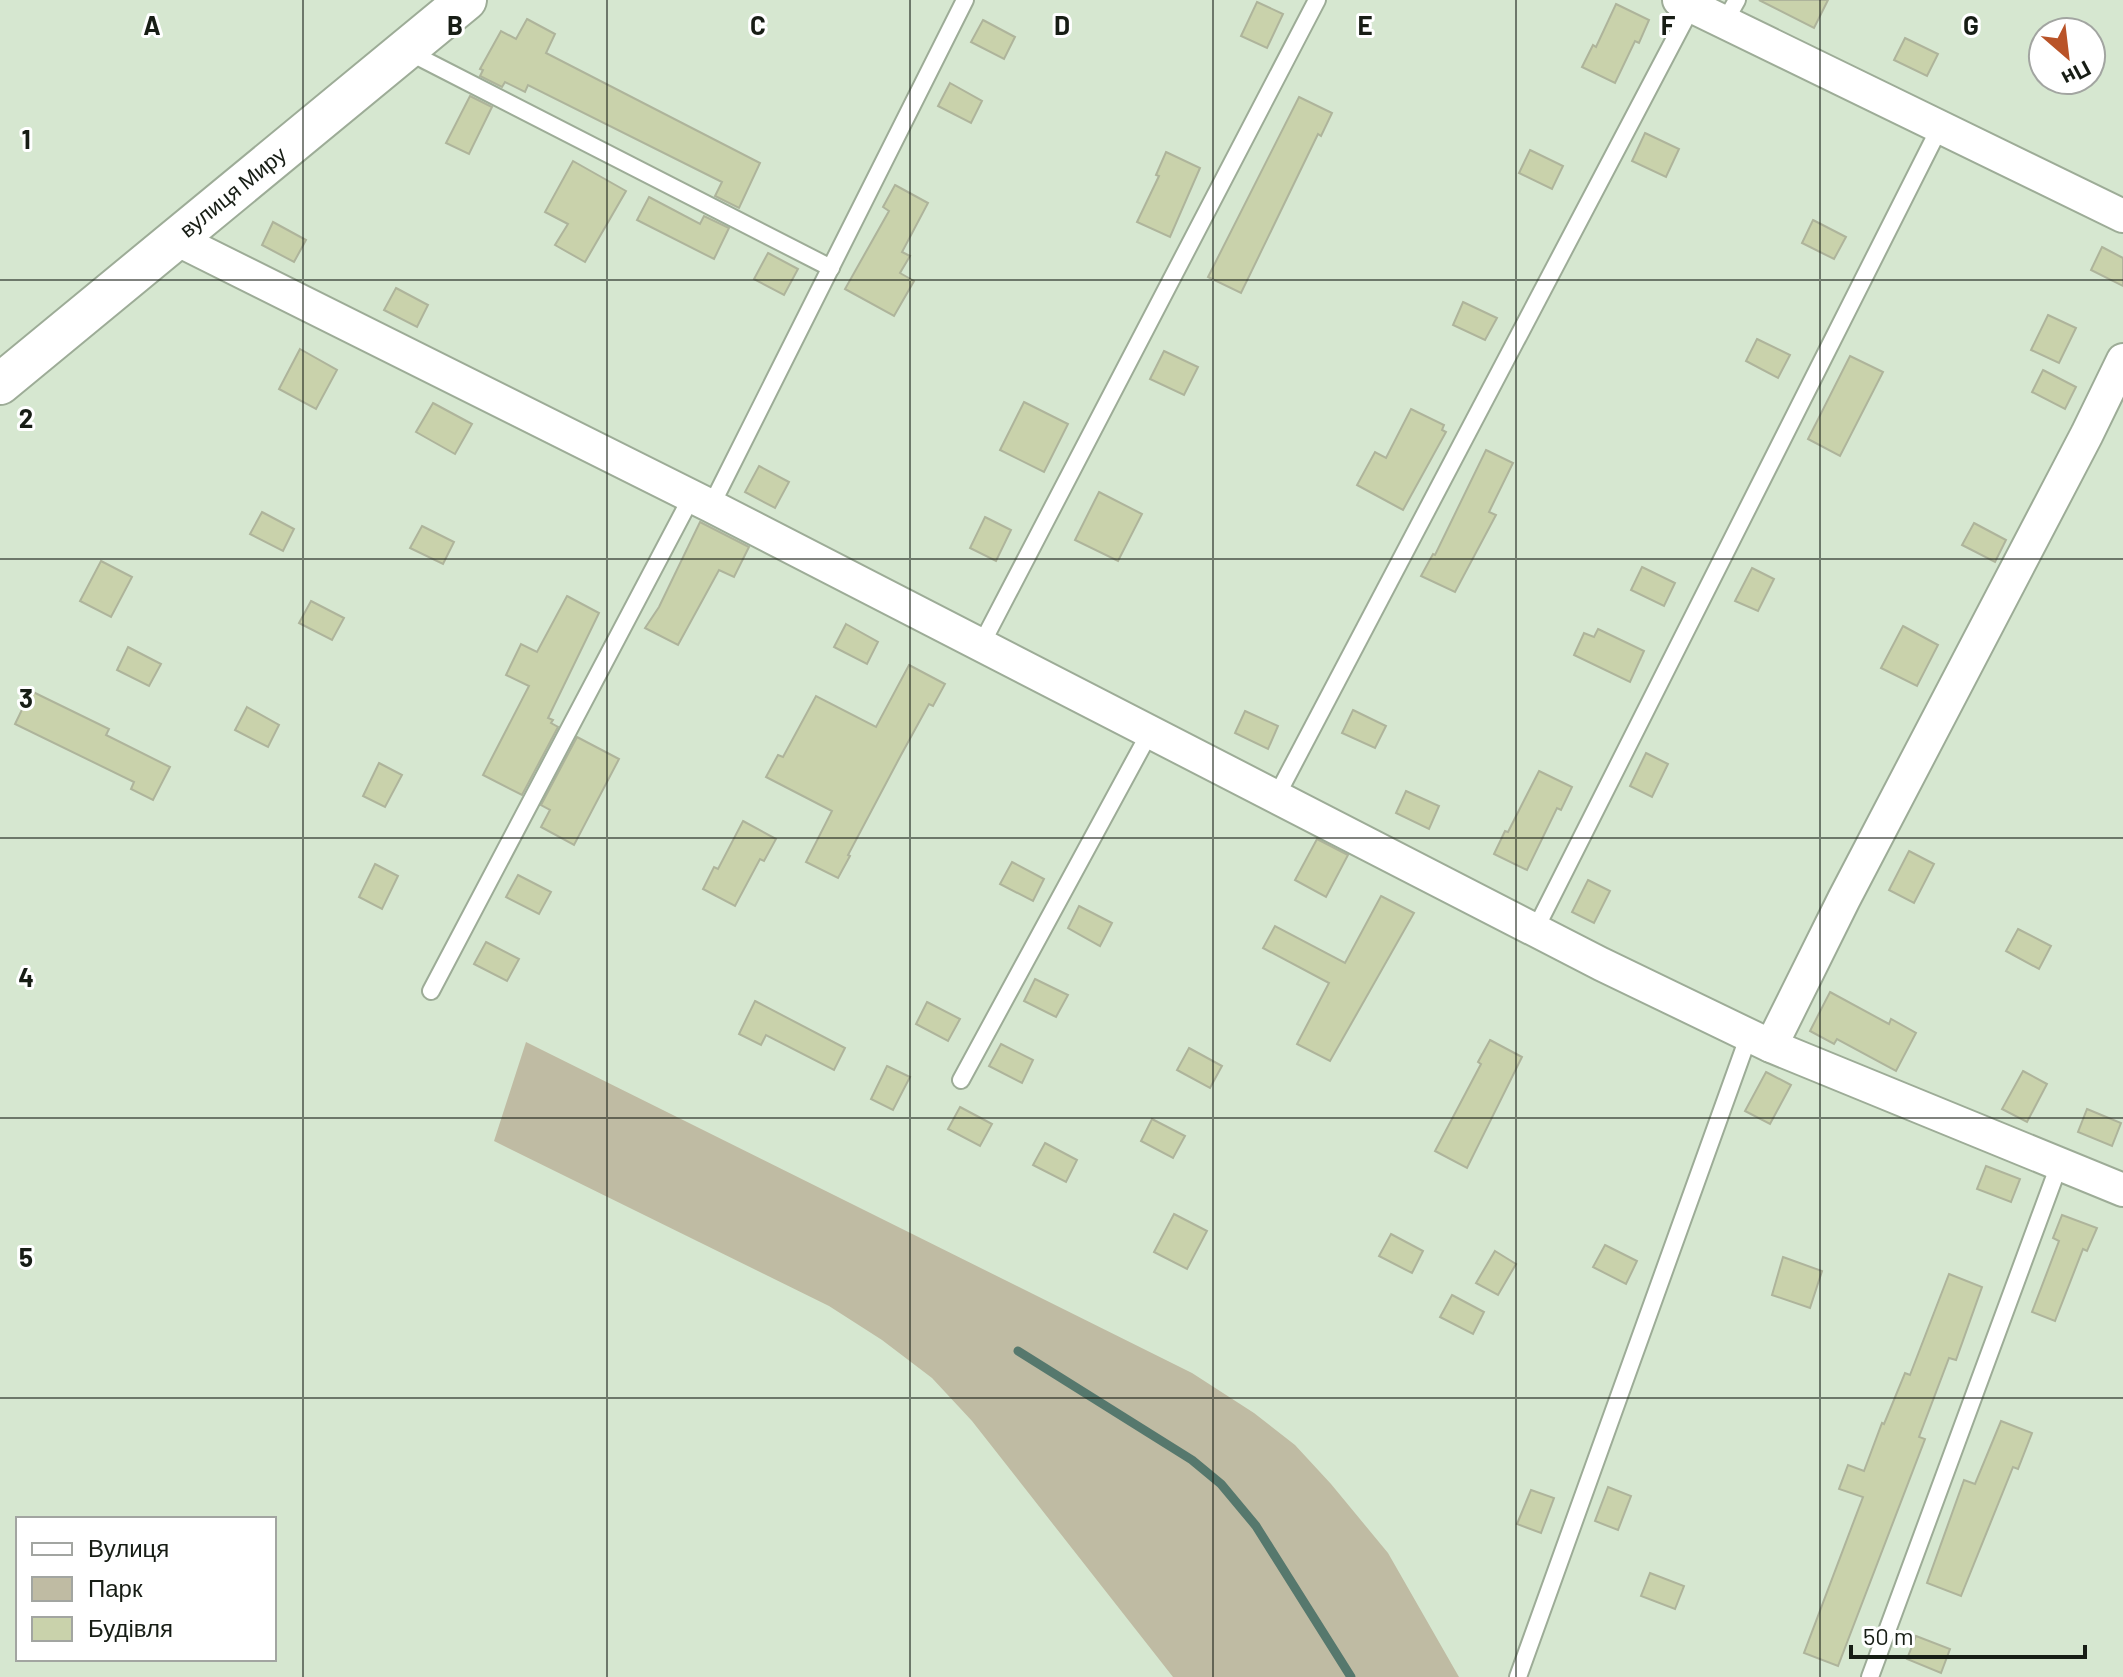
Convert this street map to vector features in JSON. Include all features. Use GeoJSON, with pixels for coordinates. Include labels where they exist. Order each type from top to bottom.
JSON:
{"type":"FeatureCollection","features":[{"type":"Feature","properties":{"kind":"street","name":"вулиця Миру"},"geometry":{"type":"LineString","coordinates":[[0,384],[466,0]]}},
{"type":"Feature","properties":{"kind":"street"},"geometry":{"type":"LineString","coordinates":[[1685,3],[1730,11],[1939,129],[2123,216]]}},
{"type":"Feature","properties":{"kind":"street"},"geometry":{"type":"LineString","coordinates":[[174,238],[702,501],[1535,930],[1760,1040],[2123,1190]]}},
{"type":"Feature","properties":{"kind":"street"},"geometry":{"type":"LineString","coordinates":[[1760,1040],[1844,899],[2123,360]]}},
{"type":"Feature","properties":{"kind":"lane"},"geometry":{"type":"LineString","coordinates":[[431,991],[831,268],[965,0]]}},
{"type":"Feature","properties":{"kind":"lane"},"geometry":{"type":"LineString","coordinates":[[981,645],[1317,0]]}},
{"type":"Feature","properties":{"kind":"lane"},"geometry":{"type":"LineString","coordinates":[[1276,797],[1685,3]]}},
{"type":"Feature","properties":{"kind":"lane"},"geometry":{"type":"LineString","coordinates":[[405,50],[831,268]]}},
{"type":"Feature","properties":{"kind":"lane"},"geometry":{"type":"LineString","coordinates":[[1535,930],[1939,129]]}},
{"type":"Feature","properties":{"kind":"lane"},"geometry":{"type":"LineString","coordinates":[[961,1080],[1150,732]]}},
{"type":"Feature","properties":{"kind":"lane"},"geometry":{"type":"LineString","coordinates":[[1518,1677],[1760,1040]]}},
{"type":"Feature","properties":{"kind":"lane"},"geometry":{"type":"LineString","coordinates":[[1870,1677],[2059,1165]]}},
{"type":"Feature","properties":{"kind":"green space"},"geometry":{"type":"Polygon","coordinates":[[[526,1042],[1192,1373],[1254,1413],[1295,1445],[1388,1553],[1459,1677],[1173,1677],[972,1421],[932,1378],[882,1340],[829,1306],[494,1141],[526,1042]]]}},
{"type":"Feature","properties":{"kind":"building"},"geometry":{"type":"Polygon","coordinates":[[[1759,0],[1828,0],[1814,28],[1759,0]]]}},
{"type":"Feature","properties":{"kind":"building"},"geometry":{"type":"Polygon","coordinates":[[[1257,2],[1283,14],[1267,48],[1241,36],[1257,2]]]}},
{"type":"Feature","properties":{"kind":"building"},"geometry":{"type":"Polygon","coordinates":[[[1616,4],[1649,20],[1615,83],[1582,67],[1593,45],[1596,47],[1616,4]]]}},
{"type":"Feature","properties":{"kind":"building"},"geometry":{"type":"Polygon","coordinates":[[[527,19],[555,34],[546,53],[760,163],[739,208],[715,196],[722,182],[528,85],[525,92],[505,82],[502,87],[480,76],[483,70],[480,69],[501,31],[516,39],[527,19]]]}},
{"type":"Feature","properties":{"kind":"building"},"geometry":{"type":"Polygon","coordinates":[[[983,20],[1015,37],[1004,59],[971,42],[983,20]]]}},
{"type":"Feature","properties":{"kind":"building"},"geometry":{"type":"Polygon","coordinates":[[[1905,38],[1938,54],[1927,76],[1894,60],[1905,38]]]}},
{"type":"Feature","properties":{"kind":"building"},"geometry":{"type":"Polygon","coordinates":[[[950,83],[982,101],[971,123],[938,106],[950,83]]]}},
{"type":"Feature","properties":{"kind":"building"},"geometry":{"type":"Polygon","coordinates":[[[470,96],[492,107],[469,154],[446,143],[470,96]]]}},
{"type":"Feature","properties":{"kind":"building"},"geometry":{"type":"Polygon","coordinates":[[[1299,97],[1332,113],[1321,136],[1318,134],[1241,293],[1208,277],[1299,97]]]}},
{"type":"Feature","properties":{"kind":"building"},"geometry":{"type":"Polygon","coordinates":[[[1645,133],[1679,149],[1666,177],[1632,161],[1645,133]]]}},
{"type":"Feature","properties":{"kind":"building"},"geometry":{"type":"Polygon","coordinates":[[[1530,150],[1563,166],[1552,189],[1519,173],[1530,150]]]}},
{"type":"Feature","properties":{"kind":"building"},"geometry":{"type":"Polygon","coordinates":[[[1166,152],[1200,168],[1170,237],[1137,222],[1159,176],[1156,175],[1166,152]]]}},
{"type":"Feature","properties":{"kind":"building"},"geometry":{"type":"Polygon","coordinates":[[[573,161],[626,191],[585,262],[555,245],[568,224],[545,212],[573,161]]]}},
{"type":"Feature","properties":{"kind":"building"},"geometry":{"type":"Polygon","coordinates":[[[895,185],[928,203],[902,252],[910,256],[900,273],[914,281],[894,316],[845,289],[889,211],[883,207],[895,185]]]}},
{"type":"Feature","properties":{"kind":"building"},"geometry":{"type":"Polygon","coordinates":[[[649,197],[700,224],[704,216],[729,228],[714,259],[637,220],[649,197]]]}},
{"type":"Feature","properties":{"kind":"building"},"geometry":{"type":"Polygon","coordinates":[[[1813,220],[1846,237],[1834,259],[1802,243],[1813,220]]]}},
{"type":"Feature","properties":{"kind":"building"},"geometry":{"type":"Polygon","coordinates":[[[273,222],[306,240],[294,262],[262,245],[273,222]]]}},
{"type":"Feature","properties":{"kind":"building"},"geometry":{"type":"Polygon","coordinates":[[[2102,247],[2123,258],[2123,286],[2091,270],[2102,247]]]}},
{"type":"Feature","properties":{"kind":"building"},"geometry":{"type":"Polygon","coordinates":[[[768,253],[798,269],[784,295],[754,279],[768,253]]]}},
{"type":"Feature","properties":{"kind":"building"},"geometry":{"type":"Polygon","coordinates":[[[396,288],[428,305],[417,327],[384,310],[396,288]]]}},
{"type":"Feature","properties":{"kind":"building"},"geometry":{"type":"Polygon","coordinates":[[[1463,302],[1497,318],[1485,340],[1453,325],[1463,302]]]}},
{"type":"Feature","properties":{"kind":"building"},"geometry":{"type":"Polygon","coordinates":[[[2048,315],[2076,328],[2059,363],[2031,350],[2048,315]]]}},
{"type":"Feature","properties":{"kind":"building"},"geometry":{"type":"Polygon","coordinates":[[[1757,339],[1790,355],[1778,378],[1746,361],[1757,339]]]}},
{"type":"Feature","properties":{"kind":"building"},"geometry":{"type":"Polygon","coordinates":[[[300,349],[337,370],[316,409],[279,389],[300,349]]]}},
{"type":"Feature","properties":{"kind":"building"},"geometry":{"type":"Polygon","coordinates":[[[1164,351],[1198,367],[1184,395],[1150,379],[1164,351]]]}},
{"type":"Feature","properties":{"kind":"building"},"geometry":{"type":"Polygon","coordinates":[[[1850,356],[1883,372],[1840,456],[1808,439],[1850,356]]]}},
{"type":"Feature","properties":{"kind":"building"},"geometry":{"type":"Polygon","coordinates":[[[2043,370],[2076,387],[2065,409],[2032,392],[2043,370]]]}},
{"type":"Feature","properties":{"kind":"building"},"geometry":{"type":"Polygon","coordinates":[[[1024,402],[1068,424],[1044,472],[1000,450],[1024,402]]]}},
{"type":"Feature","properties":{"kind":"building"},"geometry":{"type":"Polygon","coordinates":[[[433,403],[472,424],[455,454],[416,432],[433,403]]]}},
{"type":"Feature","properties":{"kind":"building"},"geometry":{"type":"Polygon","coordinates":[[[1411,409],[1444,425],[1442,430],[1446,432],[1403,510],[1357,485],[1375,452],[1386,458],[1411,409]]]}},
{"type":"Feature","properties":{"kind":"building"},"geometry":{"type":"Polygon","coordinates":[[[1486,450],[1513,463],[1489,512],[1496,515],[1455,592],[1421,576],[1435,555],[1486,450]]]}},
{"type":"Feature","properties":{"kind":"building"},"geometry":{"type":"Polygon","coordinates":[[[759,466],[789,482],[775,508],[745,492],[759,466]]]}},
{"type":"Feature","properties":{"kind":"building"},"geometry":{"type":"Polygon","coordinates":[[[1099,492],[1142,514],[1118,561],[1075,540],[1099,492]]]}},
{"type":"Feature","properties":{"kind":"building"},"geometry":{"type":"Polygon","coordinates":[[[262,512],[294,529],[283,551],[250,534],[262,512]]]}},
{"type":"Feature","properties":{"kind":"building"},"geometry":{"type":"Polygon","coordinates":[[[985,517],[1011,530],[996,561],[970,548],[985,517]]]}},
{"type":"Feature","properties":{"kind":"building"},"geometry":{"type":"Polygon","coordinates":[[[700,522],[749,547],[734,577],[719,570],[678,645],[645,628],[659,607],[700,522]]]}},
{"type":"Feature","properties":{"kind":"building"},"geometry":{"type":"Polygon","coordinates":[[[1974,523],[2006,540],[1995,562],[1962,545],[1974,523]]]}},
{"type":"Feature","properties":{"kind":"building"},"geometry":{"type":"Polygon","coordinates":[[[422,526],[454,542],[443,564],[410,548],[422,526]]]}},
{"type":"Feature","properties":{"kind":"building"},"geometry":{"type":"Polygon","coordinates":[[[101,561],[132,577],[111,617],[80,601],[101,561]]]}},
{"type":"Feature","properties":{"kind":"building"},"geometry":{"type":"Polygon","coordinates":[[[1642,567],[1675,583],[1664,606],[1631,590],[1642,567]]]}},
{"type":"Feature","properties":{"kind":"building"},"geometry":{"type":"Polygon","coordinates":[[[1752,568],[1774,579],[1758,611],[1735,601],[1752,568]]]}},
{"type":"Feature","properties":{"kind":"building"},"geometry":{"type":"Polygon","coordinates":[[[567,596],[599,613],[548,718],[558,727],[522,795],[483,775],[529,686],[506,675],[521,644],[537,652],[567,596]]]}},
{"type":"Feature","properties":{"kind":"building"},"geometry":{"type":"Polygon","coordinates":[[[311,601],[344,618],[332,640],[299,623],[311,601]]]}},
{"type":"Feature","properties":{"kind":"building"},"geometry":{"type":"Polygon","coordinates":[[[846,624],[878,642],[867,664],[834,647],[846,624]]]}},
{"type":"Feature","properties":{"kind":"building"},"geometry":{"type":"Polygon","coordinates":[[[1903,626],[1938,645],[1917,686],[1881,668],[1903,626]]]}},
{"type":"Feature","properties":{"kind":"building"},"geometry":{"type":"Polygon","coordinates":[[[1598,629],[1644,651],[1630,682],[1574,655],[1584,633],[1594,637],[1598,629]]]}},
{"type":"Feature","properties":{"kind":"building"},"geometry":{"type":"Polygon","coordinates":[[[128,647],[161,664],[149,686],[117,670],[128,647]]]}},
{"type":"Feature","properties":{"kind":"building"},"geometry":{"type":"Polygon","coordinates":[[[909,665],[945,684],[933,706],[929,704],[838,878],[806,862],[832,811],[766,777],[778,755],[783,757],[816,696],[876,727],[909,665]]]}},
{"type":"Feature","properties":{"kind":"building"},"geometry":{"type":"Polygon","coordinates":[[[31,691],[109,729],[106,735],[170,767],[153,800],[131,789],[134,782],[15,724],[31,691]]]}},
{"type":"Feature","properties":{"kind":"building"},"geometry":{"type":"Polygon","coordinates":[[[247,707],[279,725],[268,747],[235,730],[247,707]]]}},
{"type":"Feature","properties":{"kind":"building"},"geometry":{"type":"Polygon","coordinates":[[[1353,710],[1386,726],[1375,748],[1342,733],[1353,710]]]}},
{"type":"Feature","properties":{"kind":"building"},"geometry":{"type":"Polygon","coordinates":[[[1245,711],[1278,726],[1268,749],[1235,733],[1245,711]]]}},
{"type":"Feature","properties":{"kind":"building"},"geometry":{"type":"Polygon","coordinates":[[[577,737],[619,759],[574,845],[541,827],[550,810],[541,805],[577,737]]]}},
{"type":"Feature","properties":{"kind":"building"},"geometry":{"type":"Polygon","coordinates":[[[1646,753],[1668,764],[1652,797],[1630,786],[1646,753]]]}},
{"type":"Feature","properties":{"kind":"building"},"geometry":{"type":"Polygon","coordinates":[[[379,763],[402,775],[385,807],[363,796],[379,763]]]}},
{"type":"Feature","properties":{"kind":"building"},"geometry":{"type":"Polygon","coordinates":[[[1539,771],[1572,787],[1561,810],[1557,808],[1527,870],[1494,854],[1539,771]]]}},
{"type":"Feature","properties":{"kind":"building"},"geometry":{"type":"Polygon","coordinates":[[[1406,791],[1439,806],[1429,829],[1396,813],[1406,791]]]}},
{"type":"Feature","properties":{"kind":"building"},"geometry":{"type":"Polygon","coordinates":[[[743,821],[776,839],[764,861],[760,859],[735,906],[703,889],[714,867],[718,869],[743,821]]]}},
{"type":"Feature","properties":{"kind":"building"},"geometry":{"type":"Polygon","coordinates":[[[1317,839],[1348,855],[1326,897],[1295,880],[1317,839]]]}},
{"type":"Feature","properties":{"kind":"building"},"geometry":{"type":"Polygon","coordinates":[[[1909,851],[1934,864],[1914,903],[1889,890],[1909,851]]]}},
{"type":"Feature","properties":{"kind":"building"},"geometry":{"type":"Polygon","coordinates":[[[1012,862],[1044,879],[1033,901],[1000,884],[1012,862]]]}},
{"type":"Feature","properties":{"kind":"building"},"geometry":{"type":"Polygon","coordinates":[[[375,864],[398,876],[382,909],[359,897],[375,864]]]}},
{"type":"Feature","properties":{"kind":"building"},"geometry":{"type":"Polygon","coordinates":[[[518,875],[551,892],[539,914],[506,897],[518,875]]]}},
{"type":"Feature","properties":{"kind":"building"},"geometry":{"type":"Polygon","coordinates":[[[1588,880],[1610,891],[1594,923],[1572,912],[1588,880]]]}},
{"type":"Feature","properties":{"kind":"building"},"geometry":{"type":"Polygon","coordinates":[[[1381,896],[1414,913],[1330,1061],[1297,1044],[1329,983],[1263,948],[1275,926],[1345,963],[1381,896]]]}},
{"type":"Feature","properties":{"kind":"building"},"geometry":{"type":"Polygon","coordinates":[[[1079,906],[1112,923],[1100,946],[1068,928],[1079,906]]]}},
{"type":"Feature","properties":{"kind":"building"},"geometry":{"type":"Polygon","coordinates":[[[2018,929],[2051,946],[2039,969],[2006,951],[2018,929]]]}},
{"type":"Feature","properties":{"kind":"building"},"geometry":{"type":"Polygon","coordinates":[[[486,942],[519,959],[507,981],[474,964],[486,942]]]}},
{"type":"Feature","properties":{"kind":"building"},"geometry":{"type":"Polygon","coordinates":[[[1035,979],[1068,995],[1056,1017],[1024,1001],[1035,979]]]}},
{"type":"Feature","properties":{"kind":"building"},"geometry":{"type":"Polygon","coordinates":[[[1830,992],[1889,1024],[1891,1019],[1916,1033],[1896,1071],[1837,1039],[1834,1044],[1810,1031],[1830,992]]]}},
{"type":"Feature","properties":{"kind":"building"},"geometry":{"type":"Polygon","coordinates":[[[755,1001],[845,1048],[834,1070],[766,1035],[761,1045],[739,1034],[755,1001]]]}},
{"type":"Feature","properties":{"kind":"building"},"geometry":{"type":"Polygon","coordinates":[[[927,1002],[960,1019],[948,1041],[916,1024],[927,1002]]]}},
{"type":"Feature","properties":{"kind":"building"},"geometry":{"type":"Polygon","coordinates":[[[1490,1040],[1522,1057],[1467,1168],[1435,1151],[1481,1064],[1478,1062],[1490,1040]]]}},
{"type":"Feature","properties":{"kind":"building"},"geometry":{"type":"Polygon","coordinates":[[[1001,1044],[1033,1060],[1022,1083],[989,1066],[1001,1044]]]}},
{"type":"Feature","properties":{"kind":"building"},"geometry":{"type":"Polygon","coordinates":[[[1189,1048],[1222,1066],[1210,1088],[1177,1070],[1189,1048]]]}},
{"type":"Feature","properties":{"kind":"building"},"geometry":{"type":"Polygon","coordinates":[[[887,1066],[910,1077],[893,1110],[871,1099],[887,1066]]]}},
{"type":"Feature","properties":{"kind":"building"},"geometry":{"type":"Polygon","coordinates":[[[2023,1071],[2047,1084],[2027,1122],[2002,1109],[2023,1071]]]}},
{"type":"Feature","properties":{"kind":"building"},"geometry":{"type":"Polygon","coordinates":[[[1766,1072],[1791,1085],[1770,1124],[1745,1111],[1766,1072]]]}},
{"type":"Feature","properties":{"kind":"building"},"geometry":{"type":"Polygon","coordinates":[[[960,1107],[992,1124],[980,1146],[948,1129],[960,1107]]]}},
{"type":"Feature","properties":{"kind":"building"},"geometry":{"type":"Polygon","coordinates":[[[2087,1109],[2121,1123],[2112,1146],[2078,1132],[2087,1109]]]}},
{"type":"Feature","properties":{"kind":"building"},"geometry":{"type":"Polygon","coordinates":[[[1152,1119],[1185,1136],[1173,1158],[1141,1141],[1152,1119]]]}},
{"type":"Feature","properties":{"kind":"building"},"geometry":{"type":"Polygon","coordinates":[[[1045,1143],[1077,1160],[1066,1182],[1033,1165],[1045,1143]]]}},
{"type":"Feature","properties":{"kind":"building"},"geometry":{"type":"Polygon","coordinates":[[[1986,1166],[2020,1179],[2011,1202],[1977,1189],[1986,1166]]]}},
{"type":"Feature","properties":{"kind":"building"},"geometry":{"type":"Polygon","coordinates":[[[1174,1214],[1207,1231],[1187,1269],[1154,1252],[1174,1214]]]}},
{"type":"Feature","properties":{"kind":"building"},"geometry":{"type":"Polygon","coordinates":[[[2062,1215],[2097,1228],[2087,1251],[2083,1249],[2055,1321],[2032,1312],[2059,1241],[2053,1238],[2062,1215]]]}},
{"type":"Feature","properties":{"kind":"building"},"geometry":{"type":"Polygon","coordinates":[[[1391,1234],[1423,1251],[1412,1273],[1379,1256],[1391,1234]]]}},
{"type":"Feature","properties":{"kind":"building"},"geometry":{"type":"Polygon","coordinates":[[[1605,1245],[1637,1261],[1626,1284],[1593,1267],[1605,1245]]]}},
{"type":"Feature","properties":{"kind":"building"},"geometry":{"type":"Polygon","coordinates":[[[1495,1251],[1516,1264],[1498,1295],[1476,1283],[1495,1251]]]}},
{"type":"Feature","properties":{"kind":"building"},"geometry":{"type":"Polygon","coordinates":[[[1783,1257],[1822,1271],[1810,1308],[1772,1295],[1783,1257]]]}},
{"type":"Feature","properties":{"kind":"building"},"geometry":{"type":"Polygon","coordinates":[[[1949,1274],[1982,1287],[1956,1360],[1949,1358],[1919,1437],[1925,1439],[1838,1666],[1804,1653],[1863,1497],[1839,1489],[1848,1465],[1864,1471],[1905,1373],[1910,1375],[1949,1274]]]}},
{"type":"Feature","properties":{"kind":"building"},"geometry":{"type":"Polygon","coordinates":[[[1452,1295],[1484,1312],[1473,1334],[1440,1317],[1452,1295]]]}},
{"type":"Feature","properties":{"kind":"building"},"geometry":{"type":"Polygon","coordinates":[[[2001,1421],[2032,1433],[2018,1469],[2013,1467],[1961,1596],[1927,1583],[1964,1480],[1975,1484],[2001,1421]]]}},
{"type":"Feature","properties":{"kind":"building"},"geometry":{"type":"Polygon","coordinates":[[[1608,1487],[1631,1496],[1618,1530],[1595,1521],[1608,1487]]]}},
{"type":"Feature","properties":{"kind":"building"},"geometry":{"type":"Polygon","coordinates":[[[1531,1490],[1554,1498],[1541,1533],[1517,1524],[1531,1490]]]}},
{"type":"Feature","properties":{"kind":"building"},"geometry":{"type":"Polygon","coordinates":[[[1650,1573],[1684,1586],[1675,1609],[1641,1596],[1650,1573]]]}},
{"type":"Feature","properties":{"kind":"building"},"geometry":{"type":"Polygon","coordinates":[[[1916,1636],[1950,1649],[1941,1673],[1907,1659],[1916,1636]]]}},
{"type":"Feature","properties":{"kind":"waterway"},"geometry":{"type":"LineString","coordinates":[[1018,1351],[1192,1460],[1221,1484],[1256,1526],[1351,1677]]}}]}
